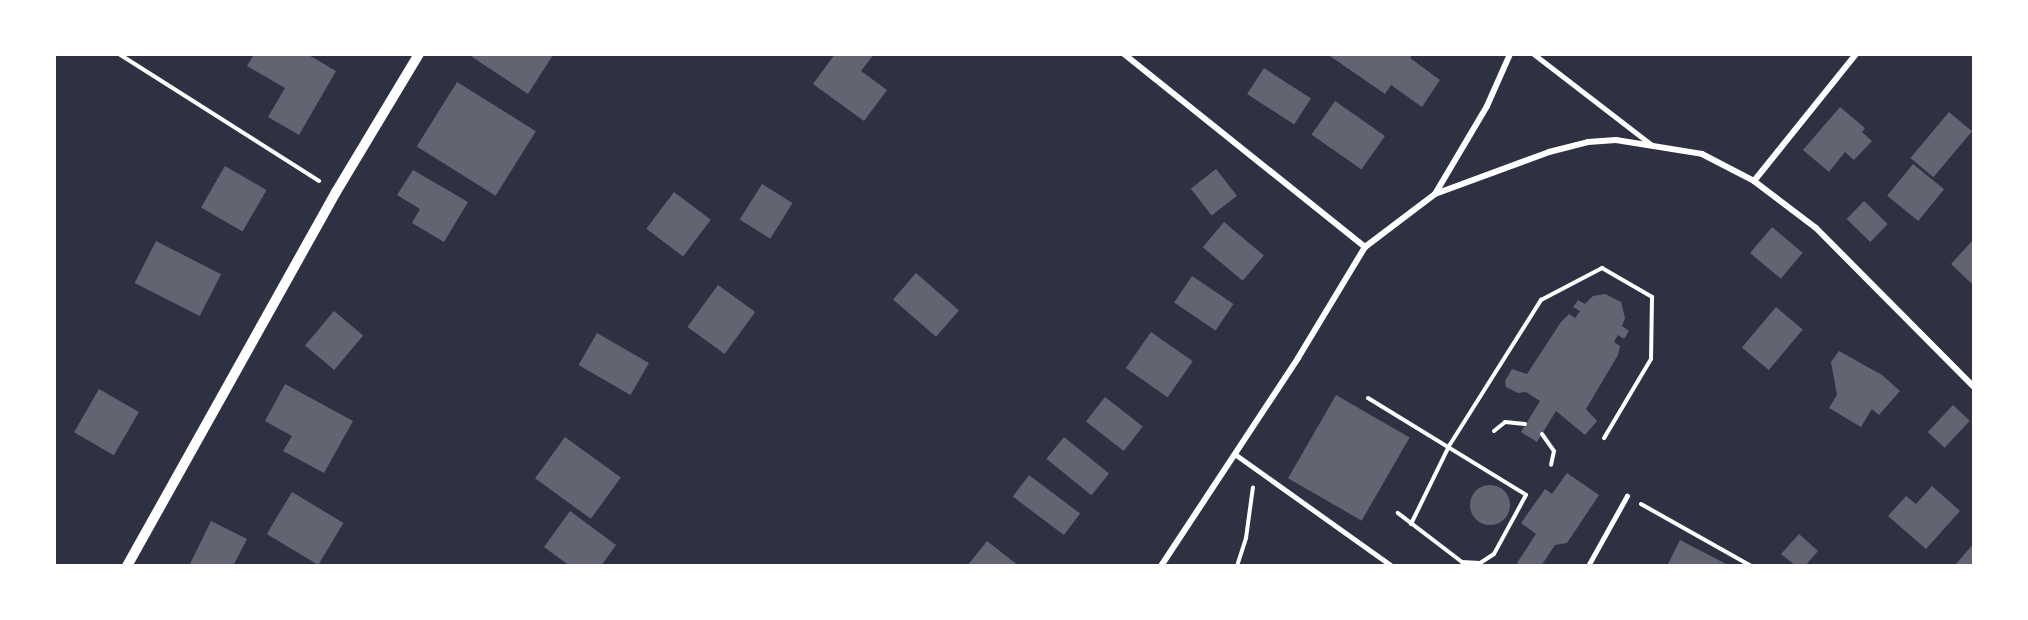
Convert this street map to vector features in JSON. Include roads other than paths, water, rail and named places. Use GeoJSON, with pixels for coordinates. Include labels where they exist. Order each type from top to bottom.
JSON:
{"type":"FeatureCollection","features":[{"type":"Feature","properties":{"kind":"street"},"geometry":{"type":"LineString","coordinates":[[127,566],[336,192],[419,54]]}},
{"type":"Feature","properties":{"kind":"street"},"geometry":{"type":"LineString","coordinates":[[1124,54],[1365,247]]}},
{"type":"Feature","properties":{"kind":"street"},"geometry":{"type":"LineString","coordinates":[[1435,194],[1487,106],[1510,54]]}},
{"type":"Feature","properties":{"kind":"street"},"geometry":{"type":"LineString","coordinates":[[1754,181],[1856,54]]}},
{"type":"Feature","properties":{"kind":"street"},"geometry":{"type":"LineString","coordinates":[[1161,566],[1235,454],[1365,247],[1435,194],[1549,152],[1588,142],[1616,140],[1702,154],[1754,181],[1838,248],[1974,387]]}},
{"type":"Feature","properties":{"kind":"lane"},"geometry":{"type":"LineString","coordinates":[[1534,54],[1652,145]]}},
{"type":"Feature","properties":{"kind":"lane"},"geometry":{"type":"LineString","coordinates":[[1235,454],[1392,566]]}},
{"type":"Feature","properties":{"kind":"lane"},"geometry":{"type":"LineString","coordinates":[[1588,566],[1627,496]]}}]}
